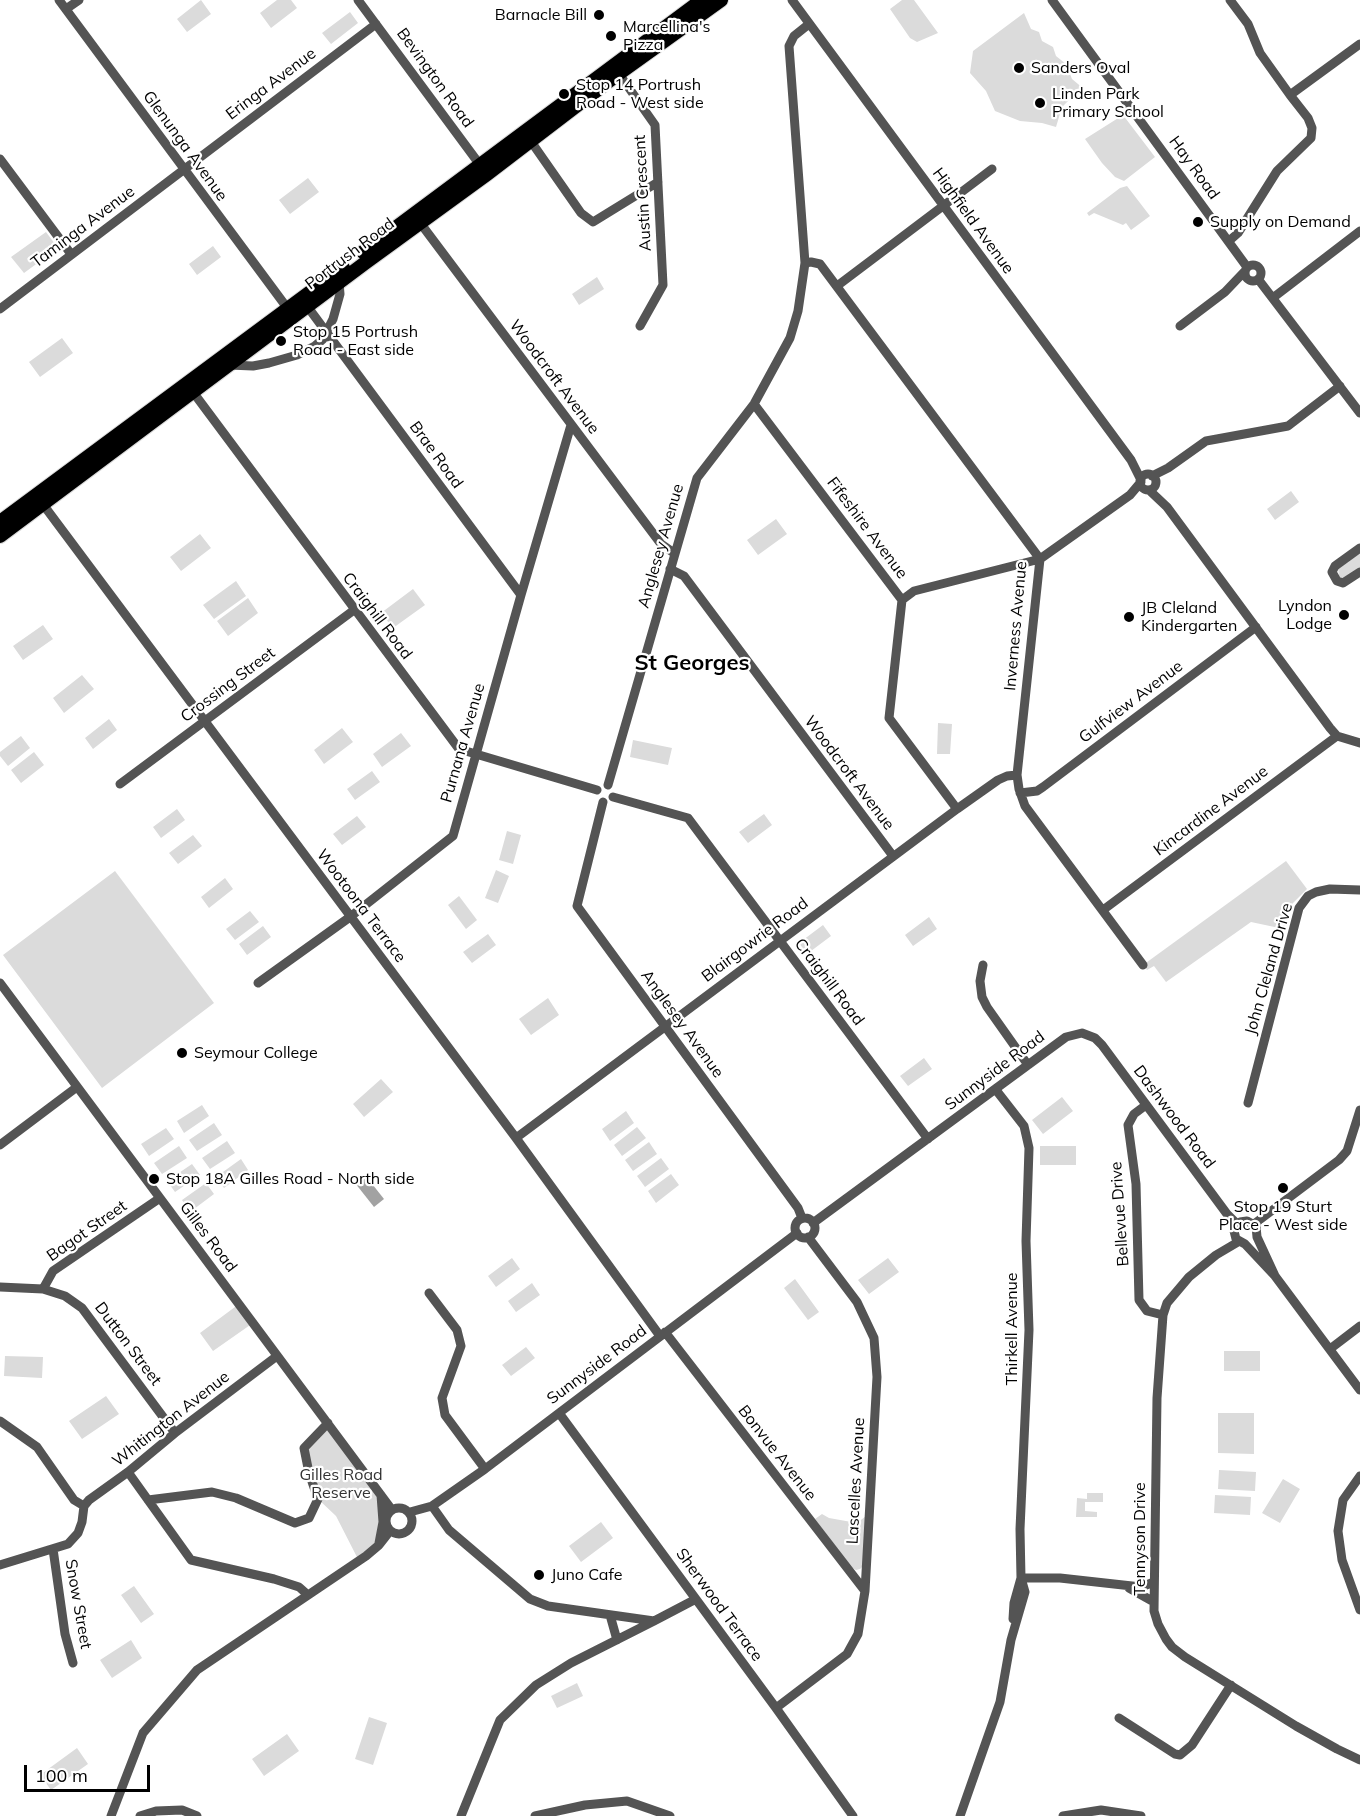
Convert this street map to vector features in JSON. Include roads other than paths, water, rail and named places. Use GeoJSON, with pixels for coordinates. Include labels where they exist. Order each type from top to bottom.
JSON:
{"type":"FeatureCollection","features":[{"type":"Feature","properties":{"kind":"highway","name":"Portrush Road"},"geometry":{"type":"LineString","coordinates":[[484,170],[530,140],[702,0]]}},
{"type":"Feature","properties":{"kind":"highway","name":"Portrush Road"},"geometry":{"type":"LineString","coordinates":[[0,536],[39,500],[190,388],[288,309],[484,170],[616,70],[721,0]]}},
{"type":"Feature","properties":{"kind":"highway","name":"Portrush Road"},"geometry":{"type":"LineString","coordinates":[[190,388],[229,365],[339,282],[417,218]]}},
{"type":"Feature","properties":{"kind":"highway","name":"Portrush Road"},"geometry":{"type":"LineString","coordinates":[[0,522],[39,500]]}},
{"type":"Feature","properties":{"kind":"street","name":"Glenunga Avenue"},"geometry":{"type":"LineString","coordinates":[[59,0],[288,309]]}},
{"type":"Feature","properties":{"kind":"street"},"geometry":{"type":"LineString","coordinates":[[66,9],[79,0]]}},
{"type":"Feature","properties":{"kind":"street","name":"Highfield Avenue"},"geometry":{"type":"LineString","coordinates":[[792,0],[1337,736]]}},
{"type":"Feature","properties":{"kind":"street","name":"Hay Road"},"geometry":{"type":"LineString","coordinates":[[1053,0],[1230,241],[1246,269]]}},
{"type":"Feature","properties":{"kind":"street"},"geometry":{"type":"LineString","coordinates":[[1230,0],[1248,24],[1260,53],[1308,118],[1312,128],[1311,138],[1277,171],[1238,233],[1230,241]]}},
{"type":"Feature","properties":{"kind":"street","name":"Bevington Road"},"geometry":{"type":"LineString","coordinates":[[362,2],[484,170]]}},
{"type":"Feature","properties":{"kind":"street","name":"Eringa Avenue"},"geometry":{"type":"LineString","coordinates":[[183,169],[376,24]]}},
{"type":"Feature","properties":{"kind":"street","name":"Anglesey Avenue"},"geometry":{"type":"LineString","coordinates":[[608,785],[697,478],[754,405],[790,338],[798,311],[805,263],[789,46],[794,36],[809,24]]}},
{"type":"Feature","properties":{"kind":"street"},"geometry":{"type":"LineString","coordinates":[[1290,95],[1360,44]]}},
{"type":"Feature","properties":{"kind":"street","name":"Austin Crescent"},"geometry":{"type":"LineString","coordinates":[[616,70],[655,125],[663,285],[640,326]]}},
{"type":"Feature","properties":{"kind":"street"},"geometry":{"type":"LineString","coordinates":[[530,140],[581,213],[593,222],[658,182]]}},
{"type":"Feature","properties":{"kind":"street"},"geometry":{"type":"LineString","coordinates":[[0,159],[71,254]]}},
{"type":"Feature","properties":{"kind":"street","name":"Taminga Avenue"},"geometry":{"type":"LineString","coordinates":[[0,309],[183,169]]}},
{"type":"Feature","properties":{"kind":"street"},"geometry":{"type":"LineString","coordinates":[[837,286],[992,170]]}},
{"type":"Feature","properties":{"kind":"street","name":"Woodcroft Avenue"},"geometry":{"type":"LineString","coordinates":[[417,218],[661,544],[674,553]]}},
{"type":"Feature","properties":{"kind":"street"},"geometry":{"type":"LineString","coordinates":[[1274,297],[1360,231]]}},
{"type":"Feature","properties":{"kind":"street","name":"Inverness Avenue"},"geometry":{"type":"LineString","coordinates":[[805,263],[820,264],[1040,559],[1017,775],[1020,793],[1025,806],[1143,965]]}},
{"type":"Feature","properties":{"kind":"street"},"geometry":{"type":"LineString","coordinates":[[1180,326],[1225,292],[1246,269],[1255,265],[1259,268],[1260,274],[1254,280],[1225,292]]}},
{"type":"Feature","properties":{"kind":"street"},"geometry":{"type":"LineString","coordinates":[[1246,269],[1246,278],[1254,280],[1274,297],[1340,386],[1357,403],[1360,413]]}},
{"type":"Feature","properties":{"kind":"street"},"geometry":{"type":"LineString","coordinates":[[229,365],[253,366],[297,355],[319,343],[327,332],[340,294],[339,282]]}},
{"type":"Feature","properties":{"kind":"street","name":"Brae Road"},"geometry":{"type":"LineString","coordinates":[[307,306],[521,595]]}},
{"type":"Feature","properties":{"kind":"street"},"geometry":{"type":"LineString","coordinates":[[902,600],[914,591],[1040,559],[1199,445],[1213,438],[1288,426],[1340,386]]}},
{"type":"Feature","properties":{"kind":"street","name":"Craighill Road"},"geometry":{"type":"LineString","coordinates":[[190,388],[459,749],[597,790]]}},
{"type":"Feature","properties":{"kind":"street","name":"Fifeshire Avenue"},"geometry":{"type":"LineString","coordinates":[[754,405],[902,600],[889,718],[957,809]]}},
{"type":"Feature","properties":{"kind":"street","name":"Purnana Avenue"},"geometry":{"type":"LineString","coordinates":[[258,982],[350,916],[453,836],[572,425]]}},
{"type":"Feature","properties":{"kind":"street","name":"Wootoona Terrace"},"geometry":{"type":"LineString","coordinates":[[39,500],[663,1334]]}},
{"type":"Feature","properties":{"kind":"street"},"geometry":{"type":"LineString","coordinates":[[1360,548],[1335,566],[1332,572],[1336,581],[1343,583],[1348,582],[1360,572]]}},
{"type":"Feature","properties":{"kind":"street","name":"Woodcroft Avenue"},"geometry":{"type":"LineString","coordinates":[[670,569],[684,576],[893,856]]}},
{"type":"Feature","properties":{"kind":"street","name":"Crossing Street"},"geometry":{"type":"LineString","coordinates":[[120,784],[354,610]]}},
{"type":"Feature","properties":{"kind":"street","name":"Gulfview Avenue"},"geometry":{"type":"LineString","coordinates":[[1020,793],[1043,787],[1256,627]]}},
{"type":"Feature","properties":{"kind":"street"},"geometry":{"type":"LineString","coordinates":[[1337,736],[1360,743]]}},
{"type":"Feature","properties":{"kind":"street","name":"Kincardine Avenue"},"geometry":{"type":"LineString","coordinates":[[1103,910],[1337,736]]}},
{"type":"Feature","properties":{"kind":"street","name":"Blairgowrie Road"},"geometry":{"type":"LineString","coordinates":[[516,1138],[957,809],[998,780],[1017,775]]}},
{"type":"Feature","properties":{"kind":"street"},"geometry":{"type":"LineString","coordinates":[[602,785],[608,785],[612,788],[613,797],[603,802],[597,798],[597,790],[602,785]]}},
{"type":"Feature","properties":{"kind":"street","name":"Craighill Road"},"geometry":{"type":"LineString","coordinates":[[613,797],[688,818],[928,1139]]}},
{"type":"Feature","properties":{"kind":"street","name":"Anglesey Avenue"},"geometry":{"type":"LineString","coordinates":[[603,802],[577,906],[798,1208],[802,1218]]}},
{"type":"Feature","properties":{"kind":"street","name":"John Cleland Drive"},"geometry":{"type":"LineString","coordinates":[[1248,1103],[1299,908],[1308,896],[1316,892],[1330,889],[1360,890]]}},
{"type":"Feature","properties":{"kind":"street"},"geometry":{"type":"LineString","coordinates":[[983,965],[980,981],[982,997],[1028,1065]]}},
{"type":"Feature","properties":{"kind":"street","name":"Gilles Road"},"geometry":{"type":"LineString","coordinates":[[0,983],[392,1510]]}},
{"type":"Feature","properties":{"kind":"street","name":"Sunnyside Road"},"geometry":{"type":"LineString","coordinates":[[813,1223],[1066,1037],[1082,1033]]}},
{"type":"Feature","properties":{"kind":"street","name":"Dashwood Road"},"geometry":{"type":"LineString","coordinates":[[1082,1033],[1095,1038],[1227,1214],[1237,1224]]}},
{"type":"Feature","properties":{"kind":"street"},"geometry":{"type":"LineString","coordinates":[[0,1145],[77,1087]]}},
{"type":"Feature","properties":{"kind":"street","name":"Thirkell Avenue"},"geometry":{"type":"LineString","coordinates":[[960,1816],[1000,1702],[1011,1640],[1014,1603],[1021,1578],[1020,1529],[1029,1330],[1026,1241],[1029,1148],[1024,1126],[996,1090]]}},
{"type":"Feature","properties":{"kind":"street","name":"Bellevue Drive"},"geometry":{"type":"LineString","coordinates":[[1146,1105],[1134,1114],[1128,1125],[1136,1184],[1139,1300],[1147,1311],[1163,1315]]}},
{"type":"Feature","properties":{"kind":"street"},"geometry":{"type":"LineString","coordinates":[[1254,1224],[1339,1160],[1347,1151],[1357,1131],[1360,1110]]}},
{"type":"Feature","properties":{"kind":"street","name":"Bagot Street"},"geometry":{"type":"LineString","coordinates":[[43,1289],[53,1271],[160,1198]]}},
{"type":"Feature","properties":{"kind":"street"},"geometry":{"type":"LineString","coordinates":[[808,1217],[813,1223],[813,1232],[803,1238],[797,1233],[796,1227],[802,1218],[808,1217]]}},
{"type":"Feature","properties":{"kind":"street"},"geometry":{"type":"LineString","coordinates":[[1275,1276],[1257,1237],[1254,1224],[1247,1221],[1237,1224],[1234,1231],[1242,1243],[1275,1276],[1360,1390]]}},
{"type":"Feature","properties":{"kind":"street","name":"Sunnyside Road"},"geometry":{"type":"LineString","coordinates":[[410,1512],[432,1506],[485,1469],[797,1233]]}},
{"type":"Feature","properties":{"kind":"street","name":"Lascelles Avenue"},"geometry":{"type":"LineString","coordinates":[[776,1708],[847,1654],[858,1634],[865,1592],[877,1377],[874,1338],[857,1302],[808,1237]]}},
{"type":"Feature","properties":{"kind":"street"},"geometry":{"type":"LineString","coordinates":[[1242,1243],[1252,1242],[1257,1237]]}},
{"type":"Feature","properties":{"kind":"street","name":"Tennyson Drive"},"geometry":{"type":"LineString","coordinates":[[1242,1243],[1216,1255],[1189,1277],[1167,1303],[1163,1315],[1157,1398],[1154,1611],[1158,1624],[1172,1647],[1296,1726],[1360,1760]]}},
{"type":"Feature","properties":{"kind":"street"},"geometry":{"type":"LineString","coordinates":[[0,1287],[43,1289]]}},
{"type":"Feature","properties":{"kind":"street","name":"Dutton Street"},"geometry":{"type":"LineString","coordinates":[[43,1289],[65,1296],[82,1308],[175,1433]]}},
{"type":"Feature","properties":{"kind":"street"},"geometry":{"type":"LineString","coordinates":[[429,1293],[457,1330],[461,1346],[442,1398],[445,1415],[485,1469]]}},
{"type":"Feature","properties":{"kind":"street"},"geometry":{"type":"LineString","coordinates":[[1330,1350],[1360,1326]]}},
{"type":"Feature","properties":{"kind":"street","name":"Bonvue Avenue"},"geometry":{"type":"LineString","coordinates":[[663,1334],[865,1592]]}},
{"type":"Feature","properties":{"kind":"street","name":"Whitington Avenue"},"geometry":{"type":"LineString","coordinates":[[84,1506],[277,1356]]}},
{"type":"Feature","properties":{"kind":"street","name":"Sherwood Terrace"},"geometry":{"type":"LineString","coordinates":[[559,1413],[853,1816]]}},
{"type":"Feature","properties":{"kind":"street"},"geometry":{"type":"LineString","coordinates":[[0,1421],[37,1447],[74,1500],[84,1506],[78,1533],[68,1544],[0,1565]]}},
{"type":"Feature","properties":{"kind":"street"},"geometry":{"type":"LineString","coordinates":[[148,1500],[212,1492],[237,1498],[295,1523],[309,1518],[318,1499],[304,1448],[328,1423]]}},
{"type":"Feature","properties":{"kind":"street"},"geometry":{"type":"LineString","coordinates":[[128,1472],[191,1560],[274,1579],[299,1587],[308,1595]]}},
{"type":"Feature","properties":{"kind":"street"},"geometry":{"type":"LineString","coordinates":[[1360,1476],[1343,1500],[1338,1531],[1342,1560],[1360,1610]]}},
{"type":"Feature","properties":{"kind":"street"},"geometry":{"type":"LineString","coordinates":[[379,1545],[383,1522],[381,1495]]}},
{"type":"Feature","properties":{"kind":"street"},"geometry":{"type":"LineString","coordinates":[[432,1506],[449,1530],[530,1599],[548,1606],[654,1621]]}},
{"type":"Feature","properties":{"kind":"street"},"geometry":{"type":"LineString","coordinates":[[399,1508],[410,1512],[413,1523],[408,1531],[397,1534],[390,1531],[386,1525],[386,1518],[392,1510],[399,1508]]}},
{"type":"Feature","properties":{"kind":"street"},"geometry":{"type":"LineString","coordinates":[[111,1816],[143,1733],[196,1670],[366,1556],[390,1531]]}},
{"type":"Feature","properties":{"kind":"street","name":"Snow Street"},"geometry":{"type":"LineString","coordinates":[[53,1549],[65,1634],[73,1663]]}},
{"type":"Feature","properties":{"kind":"street"},"geometry":{"type":"LineString","coordinates":[[1021,1578],[1060,1578],[1141,1587],[1154,1582]]}},
{"type":"Feature","properties":{"kind":"street"},"geometry":{"type":"LineString","coordinates":[[1121,1585],[1154,1602]]}},
{"type":"Feature","properties":{"kind":"street"},"geometry":{"type":"LineString","coordinates":[[461,1816],[500,1720],[536,1685],[572,1663],[696,1599]]}},
{"type":"Feature","properties":{"kind":"street"},"geometry":{"type":"LineString","coordinates":[[610,1615],[616,1640]]}},
{"type":"Feature","properties":{"kind":"street"},"geometry":{"type":"LineString","coordinates":[[1119,1718],[1175,1755],[1180,1755],[1192,1745],[1231,1685]]}},
{"type":"Feature","properties":{"kind":"street"},"geometry":{"type":"LineString","coordinates":[[536,1816],[585,1805],[627,1801],[670,1816]]}},
{"type":"Feature","properties":{"kind":"street"},"geometry":{"type":"LineString","coordinates":[[140,1816],[156,1811],[182,1810],[197,1816]]}},
{"type":"Feature","properties":{"kind":"street"},"geometry":{"type":"LineString","coordinates":[[1063,1816],[1109,1811],[1141,1816]]}},
{"type":"Feature","properties":{"kind":"place","name":"Barnacle Bill"},"geometry":{"type":"Point","coordinates":[599,15]}},
{"type":"Feature","properties":{"kind":"place","name":"Marcellina's Pizza"},"geometry":{"type":"Point","coordinates":[611,36]}},
{"type":"Feature","properties":{"kind":"place","name":"Sanders Oval"},"geometry":{"type":"Point","coordinates":[1019,68]}},
{"type":"Feature","properties":{"kind":"place","name":"Stop 14 Portrush Road - West side"},"geometry":{"type":"Point","coordinates":[564,94]}},
{"type":"Feature","properties":{"kind":"place","name":"Linden Park Primary School"},"geometry":{"type":"Point","coordinates":[1040,103]}},
{"type":"Feature","properties":{"kind":"place","name":"Supply on Demand"},"geometry":{"type":"Point","coordinates":[1198,222]}},
{"type":"Feature","properties":{"kind":"place","name":"Stop 15 Portrush Road - East side"},"geometry":{"type":"Point","coordinates":[281,341]}},
{"type":"Feature","properties":{"kind":"place","name":"Lyndon Lodge"},"geometry":{"type":"Point","coordinates":[1344,615]}},
{"type":"Feature","properties":{"kind":"place","name":"JB Cleland Kindergarten"},"geometry":{"type":"Point","coordinates":[1129,617]}},
{"type":"Feature","properties":{"kind":"place","name":"Seymour College"},"geometry":{"type":"Point","coordinates":[182,1053]}},
{"type":"Feature","properties":{"kind":"place","name":"Stop 18A Gilles Road - North side"},"geometry":{"type":"Point","coordinates":[154,1179]}},
{"type":"Feature","properties":{"kind":"place","name":"Stop 19 Sturt Place - West side"},"geometry":{"type":"Point","coordinates":[1283,1188]}},
{"type":"Feature","properties":{"kind":"place","name":"Juno Cafe"},"geometry":{"type":"Point","coordinates":[539,1575]}},
{"type":"Feature","properties":{"kind":"district","name":"St Georges"},"geometry":{"type":"Point","coordinates":[692,663]}},
{"type":"Feature","properties":{"kind":"park label","name":"Gilles Road Reserve"},"geometry":{"type":"Point","coordinates":[341,1484]}}]}
